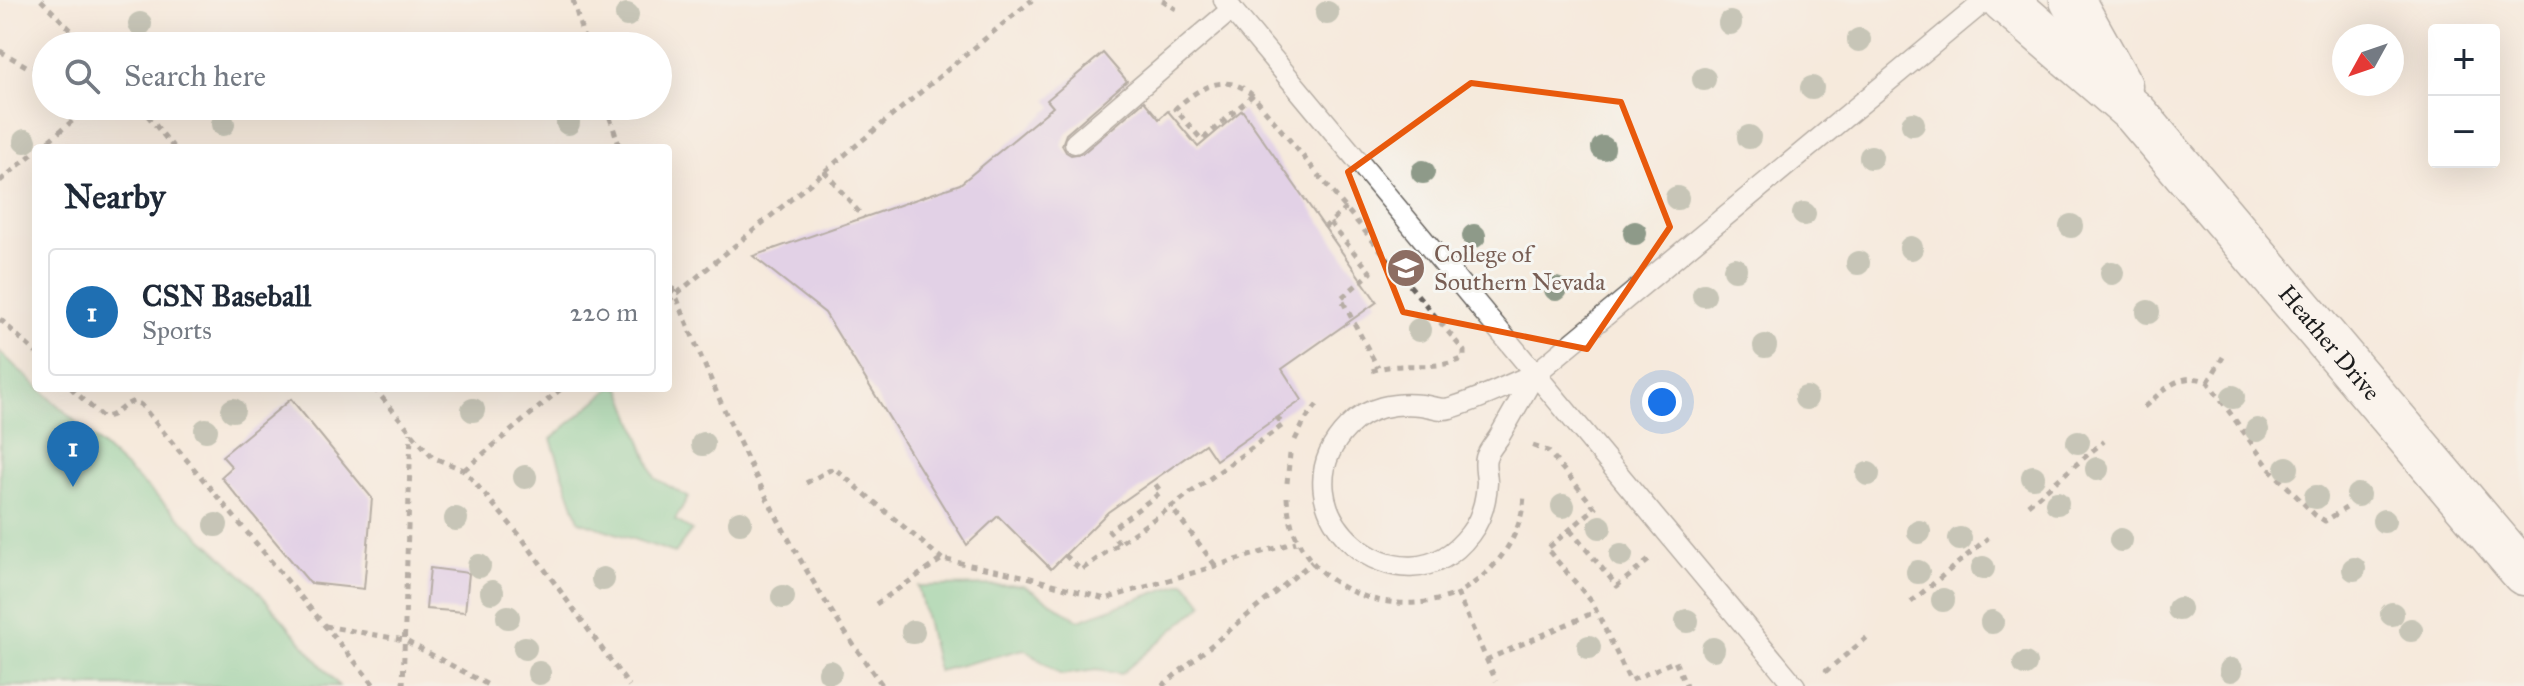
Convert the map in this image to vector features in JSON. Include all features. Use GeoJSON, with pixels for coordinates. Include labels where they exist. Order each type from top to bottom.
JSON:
{"type":"FeatureCollection","features":[{"type":"Feature","properties":{"kind":"street","name":"Heather Drive"},"geometry":{"type":"LineString","coordinates":[[2004,0],[2135,113],[2524,573]]}},
{"type":"Feature","properties":{"kind":"street","name":"Heather Drive"},"geometry":{"type":"LineString","coordinates":[[2072,0],[2135,113]]}},
{"type":"Feature","properties":{"kind":"lane"},"geometry":{"type":"LineString","coordinates":[[1535,374],[1486,459],[1483,509],[1471,533],[1452,552],[1426,564],[1400,566],[1374,560],[1351,545],[1334,525],[1325,499],[1324,473],[1332,447],[1349,426],[1370,411],[1396,404],[1447,409],[1535,374],[1986,0]]}},
{"type":"Feature","properties":{"kind":"lane"},"geometry":{"type":"LineString","coordinates":[[1075,143],[1228,5],[1795,686]]}},
{"type":"Feature","properties":{"kind":"path"},"geometry":{"type":"LineString","coordinates":[[41,0],[73,32]]}},
{"type":"Feature","properties":{"kind":"path"},"geometry":{"type":"LineString","coordinates":[[573,0],[582,32]]}},
{"type":"Feature","properties":{"kind":"path"},"geometry":{"type":"LineString","coordinates":[[672,298],[1032,0]]}},
{"type":"Feature","properties":{"kind":"path"},"geometry":{"type":"LineString","coordinates":[[1162,0],[1176,9]]}},
{"type":"Feature","properties":{"kind":"path"},"geometry":{"type":"LineString","coordinates":[[0,51],[32,67]]}},
{"type":"Feature","properties":{"kind":"path"},"geometry":{"type":"LineString","coordinates":[[1253,95],[1199,142],[1175,109],[1210,84],[1228,81],[1253,95],[1464,351],[1464,358],[1445,365],[1399,364],[1364,373]]}},
{"type":"Feature","properties":{"kind":"path"},"geometry":{"type":"LineString","coordinates":[[45,144],[73,120]]}},
{"type":"Feature","properties":{"kind":"path"},"geometry":{"type":"LineString","coordinates":[[151,120],[171,144]]}},
{"type":"Feature","properties":{"kind":"path"},"geometry":{"type":"LineString","coordinates":[[611,120],[619,144]]}},
{"type":"Feature","properties":{"kind":"path"},"geometry":{"type":"LineString","coordinates":[[0,181],[32,155]]}},
{"type":"Feature","properties":{"kind":"path"},"geometry":{"type":"LineString","coordinates":[[824,171],[864,218]]}},
{"type":"Feature","properties":{"kind":"path"},"geometry":{"type":"LineString","coordinates":[[1324,228],[1346,208]]}},
{"type":"Feature","properties":{"kind":"path"},"geometry":{"type":"LineString","coordinates":[[1330,223],[1371,273],[1341,298],[1378,368]]}},
{"type":"Feature","properties":{"kind":"path"},"geometry":{"type":"LineString","coordinates":[[672,287],[696,349],[771,506],[821,594],[883,686]]}},
{"type":"Feature","properties":{"kind":"path"},"geometry":{"type":"LineString","coordinates":[[0,319],[32,349]]}},
{"type":"Feature","properties":{"kind":"path"},"geometry":{"type":"LineString","coordinates":[[2208,382],[2223,357]]}},
{"type":"Feature","properties":{"kind":"path"},"geometry":{"type":"LineString","coordinates":[[2144,407],[2179,380],[2199,378],[2208,382],[2270,469],[2315,515],[2325,521],[2346,508]]}},
{"type":"Feature","properties":{"kind":"path"},"geometry":{"type":"LineString","coordinates":[[75,392],[102,417],[113,416],[128,402],[135,401],[141,405],[375,686]]}},
{"type":"Feature","properties":{"kind":"path"},"geometry":{"type":"LineString","coordinates":[[377,392],[432,457],[464,470],[522,538],[629,686]]}},
{"type":"Feature","properties":{"kind":"path"},"geometry":{"type":"LineString","coordinates":[[464,470],[557,392]]}},
{"type":"Feature","properties":{"kind":"path"},"geometry":{"type":"LineString","coordinates":[[1325,397],[1305,420],[1288,460],[1287,502],[1296,542],[1312,562],[1344,587],[1372,599],[1404,605],[1427,603],[1457,593],[1481,578],[1503,554],[1521,521],[1524,492]]}},
{"type":"Feature","properties":{"kind":"path"},"geometry":{"type":"LineString","coordinates":[[1065,555],[1081,570],[1283,425],[1277,417]]}},
{"type":"Feature","properties":{"kind":"path"},"geometry":{"type":"LineString","coordinates":[[403,686],[411,432]]}},
{"type":"Feature","properties":{"kind":"path"},"geometry":{"type":"LineString","coordinates":[[2028,505],[2104,441]]}},
{"type":"Feature","properties":{"kind":"path"},"geometry":{"type":"LineString","coordinates":[[1526,450],[1532,446],[1548,451],[1595,508],[1547,549],[1592,602],[1630,681],[1675,661],[1686,686]]}},
{"type":"Feature","properties":{"kind":"path"},"geometry":{"type":"LineString","coordinates":[[806,483],[834,468],[942,559],[1027,577],[1105,599],[1296,542]]}},
{"type":"Feature","properties":{"kind":"path"},"geometry":{"type":"LineString","coordinates":[[1119,543],[1109,531],[1161,492],[1153,481]]}},
{"type":"Feature","properties":{"kind":"path"},"geometry":{"type":"LineString","coordinates":[[1171,507],[1215,565]]}},
{"type":"Feature","properties":{"kind":"path"},"geometry":{"type":"LineString","coordinates":[[1570,530],[1617,586],[1649,559]]}},
{"type":"Feature","properties":{"kind":"path"},"geometry":{"type":"LineString","coordinates":[[1911,602],[1988,538]]}},
{"type":"Feature","properties":{"kind":"path"},"geometry":{"type":"LineString","coordinates":[[876,604],[942,559]]}},
{"type":"Feature","properties":{"kind":"path"},"geometry":{"type":"LineString","coordinates":[[1162,686],[1312,562]]}},
{"type":"Feature","properties":{"kind":"path"},"geometry":{"type":"LineString","coordinates":[[1457,593],[1496,681]]}},
{"type":"Feature","properties":{"kind":"path"},"geometry":{"type":"LineString","coordinates":[[1486,660],[1597,611]]}},
{"type":"Feature","properties":{"kind":"path"},"geometry":{"type":"LineString","coordinates":[[325,626],[404,640],[490,686]]}},
{"type":"Feature","properties":{"kind":"path"},"geometry":{"type":"LineString","coordinates":[[1821,676],[1870,635]]}},
{"type":"Feature","properties":{"kind":"highlighted area"},"geometry":{"type":"Polygon","coordinates":[[[1471,83],[1621,102],[1670,227],[1587,349],[1403,312],[1348,172],[1471,83]]]}},
{"type":"Feature","properties":{"kind":"green space"},"geometry":{"type":"Polygon","coordinates":[[[0,352],[32,381],[32,392],[43,392],[254,586],[339,686],[0,686],[0,352]]]}},
{"type":"Feature","properties":{"kind":"green space"},"geometry":{"type":"Polygon","coordinates":[[[606,392],[623,392],[655,478],[688,497],[675,520],[692,530],[675,553],[579,521],[551,439],[606,392]]]}},
{"type":"Feature","properties":{"kind":"green space"},"geometry":{"type":"Polygon","coordinates":[[[1185,582],[1204,604],[1121,674],[1096,670],[1061,675],[1024,649],[938,671],[918,586],[1023,585],[1079,620],[1185,582]]]}},
{"type":"Feature","properties":{"kind":"building"},"geometry":{"type":"Polygon","coordinates":[[[1103,53],[1127,81],[1066,134],[1062,145],[1066,152],[1071,155],[1083,153],[1144,101],[1159,119],[1168,111],[1198,147],[1242,110],[1377,302],[1282,369],[1302,400],[1216,460],[1205,444],[1108,512],[1051,569],[998,516],[967,545],[825,313],[753,256],[960,184],[1053,107],[1047,100],[1103,53]]]}},
{"type":"Feature","properties":{"kind":"building"},"geometry":{"type":"Polygon","coordinates":[[[291,399],[372,498],[364,589],[310,583],[221,477],[232,467],[222,456],[291,399]]]}},
{"type":"Feature","properties":{"kind":"building"},"geometry":{"type":"Polygon","coordinates":[[[430,568],[469,573],[465,612],[426,609],[430,568]]]}},
{"type":"Feature","properties":{"kind":"place","name":"College of Southern Nevada"},"geometry":{"type":"Point","coordinates":[1406,268]}},
{"type":"Feature","properties":{"kind":"place","name":"CSN Baseball"},"geometry":{"type":"Point","coordinates":[73,487]}}]}
